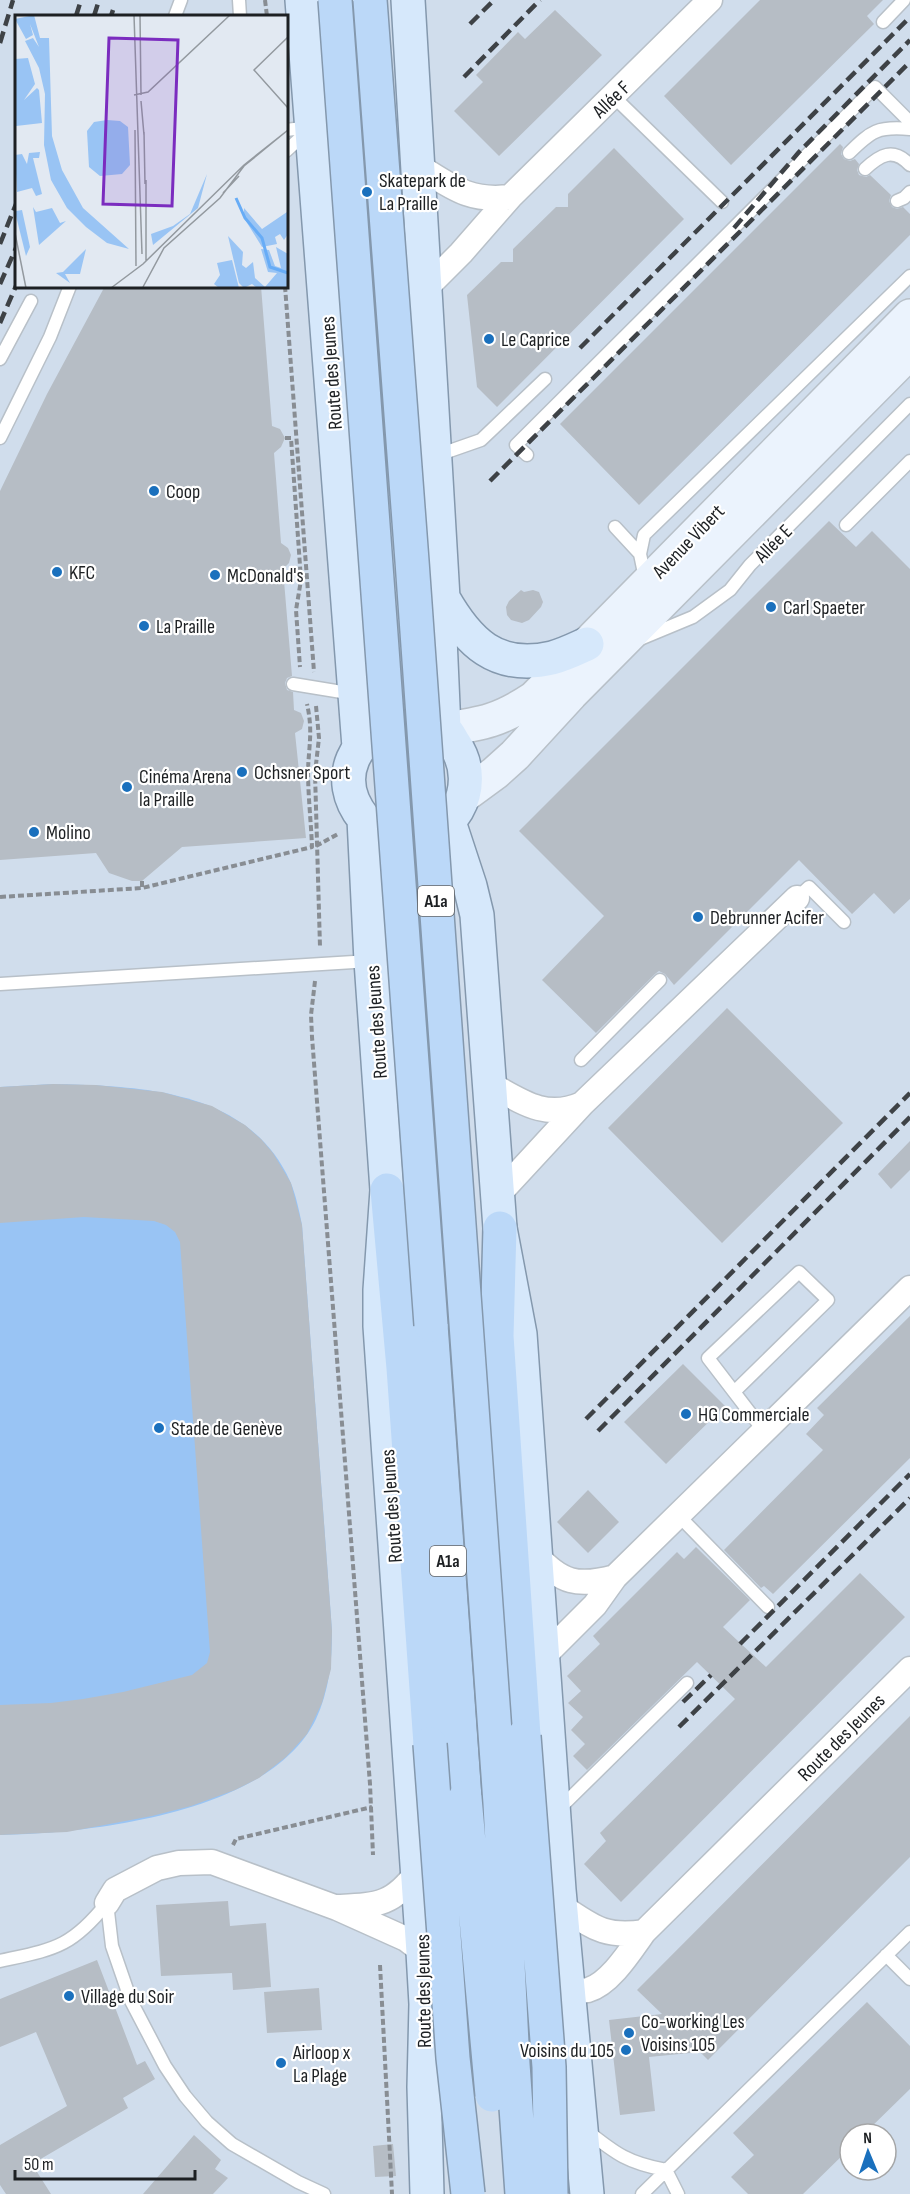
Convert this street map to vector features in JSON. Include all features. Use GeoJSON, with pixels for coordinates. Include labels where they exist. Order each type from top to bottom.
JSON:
{"type":"FeatureCollection","features":[{"type":"Feature","properties":{"kind":"highway","name":"A1a"},"geometry":{"type":"LineString","coordinates":[[335,0],[464,1786],[488,2040],[499,2194]]}},
{"type":"Feature","properties":{"kind":"highway","name":"A1a"},"geometry":{"type":"LineString","coordinates":[[370,0],[500,1803],[522,2194]]}},
{"type":"Feature","properties":{"kind":"highway"},"geometry":{"type":"LineString","coordinates":[[387,1190],[403,1368],[453,2058],[468,2194]]}},
{"type":"Feature","properties":{"kind":"highway"},"geometry":{"type":"LineString","coordinates":[[500,1228],[496,1336],[549,2067],[551,2194]]}},
{"type":"Feature","properties":{"kind":"main road","name":"Route des Jeunes"},"geometry":{"type":"LineString","coordinates":[[302,0],[299,128],[359,747]]}},
{"type":"Feature","properties":{"kind":"main road"},"geometry":{"type":"LineString","coordinates":[[408,0],[443,598],[440,638],[444,729]]}},
{"type":"Feature","properties":{"kind":"main road"},"geometry":{"type":"LineString","coordinates":[[299,128],[337,104],[354,98],[370,99],[387,105],[401,118],[417,152]]}},
{"type":"Feature","properties":{"kind":"main road","name":"Avenue Vibert"},"geometry":{"type":"LineString","coordinates":[[457,808],[515,755],[564,701],[601,647],[643,569],[910,316]]}},
{"type":"Feature","properties":{"kind":"main road","name":"Avenue Vibert"},"geometry":{"type":"LineString","coordinates":[[444,729],[495,720],[513,712],[601,647],[910,352]]}},
{"type":"Feature","properties":{"kind":"main road"},"geometry":{"type":"LineString","coordinates":[[443,598],[458,624],[473,641],[485,650],[511,659],[533,661],[601,647]]}},
{"type":"Feature","properties":{"kind":"main road"},"geometry":{"type":"LineString","coordinates":[[401,722],[434,724],[444,729],[464,764],[466,779],[457,808],[436,831],[421,837],[406,838],[383,832],[364,819],[353,799],[349,782],[352,763],[359,747],[385,726],[401,722]]}},
{"type":"Feature","properties":{"kind":"main road"},"geometry":{"type":"LineString","coordinates":[[457,808],[477,915],[500,1228],[520,1334],[561,1906],[587,2194]]}},
{"type":"Feature","properties":{"kind":"main road","name":"Route des Jeunes"},"geometry":{"type":"LineString","coordinates":[[364,819],[387,1190],[380,1290],[380,1326],[426,2004],[424,2087],[427,2194]]}},
{"type":"Feature","properties":{"kind":"main road"},"geometry":{"type":"LineString","coordinates":[[426,2004],[569,1991]]}},
{"type":"Feature","properties":{"kind":"street","name":"Allée F"},"geometry":{"type":"LineString","coordinates":[[510,197],[710,0]]}},
{"type":"Feature","properties":{"kind":"street"},"geometry":{"type":"LineString","coordinates":[[417,152],[458,191],[472,196],[495,199],[510,197]]}},
{"type":"Feature","properties":{"kind":"street"},"geometry":{"type":"LineString","coordinates":[[424,290],[461,253],[510,197]]}},
{"type":"Feature","properties":{"kind":"street"},"geometry":{"type":"LineString","coordinates":[[498,1195],[582,1104],[797,898]]}},
{"type":"Feature","properties":{"kind":"street"},"geometry":{"type":"LineString","coordinates":[[490,1084],[535,1108],[569,1110],[582,1104]]}},
{"type":"Feature","properties":{"kind":"street"},"geometry":{"type":"LineString","coordinates":[[543,1658],[595,1605],[615,1577],[910,1288]]}},
{"type":"Feature","properties":{"kind":"street"},"geometry":{"type":"LineString","coordinates":[[536,1555],[548,1568],[570,1581],[584,1583],[615,1577]]}},
{"type":"Feature","properties":{"kind":"street","name":"Route des Jeunes"},"geometry":{"type":"LineString","coordinates":[[569,1991],[590,1989],[606,1979],[644,1932],[910,1669]]}},
{"type":"Feature","properties":{"kind":"street"},"geometry":{"type":"LineString","coordinates":[[107,1903],[115,1890],[157,1868],[179,1863],[212,1862],[337,1908],[406,1939],[423,1952]]}},
{"type":"Feature","properties":{"kind":"street"},"geometry":{"type":"LineString","coordinates":[[337,1908],[384,1902],[404,1889],[418,1871]]}},
{"type":"Feature","properties":{"kind":"street"},"geometry":{"type":"LineString","coordinates":[[561,1906],[602,1931],[623,1935],[644,1932]]}},
{"type":"Feature","properties":{"kind":"lane"},"geometry":{"type":"LineString","coordinates":[[175,15],[181,0]]}},
{"type":"Feature","properties":{"kind":"lane"},"geometry":{"type":"LineString","coordinates":[[239,0],[240,15]]}},
{"type":"Feature","properties":{"kind":"lane"},"geometry":{"type":"LineString","coordinates":[[883,22],[904,0]]}},
{"type":"Feature","properties":{"kind":"lane"},"geometry":{"type":"LineString","coordinates":[[527,455],[516,445],[875,87],[910,122]]}},
{"type":"Feature","properties":{"kind":"lane"},"geometry":{"type":"LineString","coordinates":[[613,96],[722,202]]}},
{"type":"Feature","properties":{"kind":"lane"},"geometry":{"type":"LineString","coordinates":[[288,147],[299,128]]}},
{"type":"Feature","properties":{"kind":"lane"},"geometry":{"type":"LineString","coordinates":[[849,153],[868,134],[891,128],[910,129]]}},
{"type":"Feature","properties":{"kind":"lane"},"geometry":{"type":"LineString","coordinates":[[865,169],[879,157],[886,155],[902,158],[910,165]]}},
{"type":"Feature","properties":{"kind":"lane"},"geometry":{"type":"LineString","coordinates":[[897,201],[910,192]]}},
{"type":"Feature","properties":{"kind":"lane"},"geometry":{"type":"LineString","coordinates":[[643,569],[644,535],[910,276]]}},
{"type":"Feature","properties":{"kind":"lane"},"geometry":{"type":"LineString","coordinates":[[0,438],[50,337],[69,288]]}},
{"type":"Feature","properties":{"kind":"lane"},"geometry":{"type":"LineString","coordinates":[[0,359],[31,301]]}},
{"type":"Feature","properties":{"kind":"lane"},"geometry":{"type":"LineString","coordinates":[[434,456],[481,440],[545,379]]}},
{"type":"Feature","properties":{"kind":"lane","name":"Allée E"},"geometry":{"type":"LineString","coordinates":[[601,647],[693,616],[730,590],[750,565],[910,404]]}},
{"type":"Feature","properties":{"kind":"lane"},"geometry":{"type":"LineString","coordinates":[[846,525],[910,461]]}},
{"type":"Feature","properties":{"kind":"lane"},"geometry":{"type":"LineString","coordinates":[[615,527],[643,569]]}},
{"type":"Feature","properties":{"kind":"lane"},"geometry":{"type":"LineString","coordinates":[[303,686],[354,694]]}},
{"type":"Feature","properties":{"kind":"lane"},"geometry":{"type":"LineString","coordinates":[[797,898],[809,887],[844,922]]}},
{"type":"Feature","properties":{"kind":"lane"},"geometry":{"type":"LineString","coordinates":[[0,984],[371,961]]}},
{"type":"Feature","properties":{"kind":"lane"},"geometry":{"type":"LineString","coordinates":[[581,1060],[660,980]]}},
{"type":"Feature","properties":{"kind":"lane"},"geometry":{"type":"LineString","coordinates":[[734,1392],[828,1300],[799,1272],[708,1358],[734,1392],[764,1431]]}},
{"type":"Feature","properties":{"kind":"lane"},"geometry":{"type":"LineString","coordinates":[[678,1515],[768,1608]]}},
{"type":"Feature","properties":{"kind":"lane"},"geometry":{"type":"LineString","coordinates":[[555,1814],[687,1683]]}},
{"type":"Feature","properties":{"kind":"lane"},"geometry":{"type":"LineString","coordinates":[[0,1961],[51,1950],[89,1926],[107,1903]]}},
{"type":"Feature","properties":{"kind":"lane"},"geometry":{"type":"LineString","coordinates":[[107,1903],[112,1946],[131,2001],[165,2066],[184,2096],[207,2122],[232,2144],[324,2194]]}},
{"type":"Feature","properties":{"kind":"lane"},"geometry":{"type":"LineString","coordinates":[[642,2194],[910,1932]]}},
{"type":"Feature","properties":{"kind":"lane"},"geometry":{"type":"LineString","coordinates":[[886,1955],[910,1979]]}},
{"type":"Feature","properties":{"kind":"lane"},"geometry":{"type":"LineString","coordinates":[[581,2126],[610,2151],[627,2160],[666,2170],[678,2194]]}},
{"type":"Feature","properties":{"kind":"path"},"geometry":{"type":"LineString","coordinates":[[266,0],[267,15]]}},
{"type":"Feature","properties":{"kind":"path"},"geometry":{"type":"LineString","coordinates":[[285,288],[303,686],[319,738],[315,773],[315,846]]}},
{"type":"Feature","properties":{"kind":"path"},"geometry":{"type":"LineString","coordinates":[[285,438],[291,438],[301,580],[296,610],[303,686],[311,721],[312,739],[308,770],[321,930],[319,965],[313,995],[312,1037],[372,1807],[373,1854]]}},
{"type":"Feature","properties":{"kind":"path"},"geometry":{"type":"LineString","coordinates":[[291,555],[299,554]]}},
{"type":"Feature","properties":{"kind":"path"},"geometry":{"type":"LineString","coordinates":[[304,721],[311,721]]}},
{"type":"Feature","properties":{"kind":"path"},"geometry":{"type":"LineString","coordinates":[[0,897],[142,888],[315,846]]}},
{"type":"Feature","properties":{"kind":"path"},"geometry":{"type":"LineString","coordinates":[[142,881],[142,888]]}},
{"type":"Feature","properties":{"kind":"path"},"geometry":{"type":"LineString","coordinates":[[225,1867],[236,1839],[372,1807]]}},
{"type":"Feature","properties":{"kind":"path"},"geometry":{"type":"LineString","coordinates":[[380,1965],[392,2194]]}},
{"type":"Feature","properties":{"kind":"shaded area"},"geometry":{"type":"Polygon","coordinates":[[[0,0],[910,0],[910,2194],[0,2194],[0,0]]]}},
{"type":"Feature","properties":{"kind":"shaded area","name":"Stade de Genève"},"geometry":{"type":"Polygon","coordinates":[[[53,1084],[155,1091],[219,1110],[247,1127],[271,1151],[290,1181],[302,1225],[332,1631],[331,1654],[327,1687],[316,1719],[293,1751],[261,1776],[220,1796],[176,1812],[82,1829],[0,1835],[0,1087],[53,1084]]]}},
{"type":"Feature","properties":{"kind":"building"},"geometry":{"type":"Polygon","coordinates":[[[760,0],[883,0],[867,16],[874,24],[731,165],[664,96],[760,0]]]}},
{"type":"Feature","properties":{"kind":"building"},"geometry":{"type":"Polygon","coordinates":[[[555,10],[602,55],[499,156],[454,111],[483,82],[476,75],[518,32],[525,39],[555,10]]]}},
{"type":"Feature","properties":{"kind":"building"},"geometry":{"type":"Polygon","coordinates":[[[840,144],[843,147],[841,154],[844,159],[850,161],[855,159],[859,164],[857,170],[859,175],[866,177],[870,175],[891,195],[889,201],[892,207],[897,209],[903,207],[910,214],[910,235],[639,505],[560,424],[840,144]]]}},
{"type":"Feature","properties":{"kind":"building"},"geometry":{"type":"Polygon","coordinates":[[[614,148],[684,219],[497,407],[477,387],[467,295],[501,262],[513,262],[513,249],[556,207],[568,207],[568,194],[614,148]]]}},
{"type":"Feature","properties":{"kind":"building","name":"La Praille"},"geometry":{"type":"Polygon","coordinates":[[[104,288],[261,288],[272,426],[280,429],[285,438],[281,447],[274,453],[281,543],[288,548],[291,555],[289,563],[283,569],[292,676],[287,678],[285,683],[287,690],[293,692],[294,710],[301,713],[304,721],[302,729],[295,733],[306,838],[182,847],[142,881],[132,881],[109,873],[96,853],[0,860],[0,491],[47,394],[104,288]]]}},
{"type":"Feature","properties":{"kind":"building"},"geometry":{"type":"Polygon","coordinates":[[[829,521],[856,547],[872,531],[910,569],[910,899],[894,914],[874,893],[852,914],[799,860],[674,985],[665,974],[659,971],[596,1033],[542,980],[604,916],[519,831],[829,521]]]}},
{"type":"Feature","properties":{"kind":"building"},"geometry":{"type":"Polygon","coordinates":[[[521,590],[539,592],[543,602],[529,620],[522,623],[511,620],[507,615],[506,607],[521,590]]]}},
{"type":"Feature","properties":{"kind":"building"},"geometry":{"type":"Polygon","coordinates":[[[727,1008],[843,1123],[722,1243],[608,1128],[727,1008]]]}},
{"type":"Feature","properties":{"kind":"building"},"geometry":{"type":"Polygon","coordinates":[[[53,1084],[96,1085],[162,1092],[212,1106],[245,1125],[261,1139],[273,1153],[291,1183],[302,1225],[332,1631],[331,1669],[322,1703],[307,1734],[286,1757],[259,1778],[235,1790],[191,1806],[152,1816],[67,1832],[0,1835],[0,1705],[83,1699],[192,1675],[207,1663],[210,1652],[180,1242],[175,1232],[166,1225],[154,1221],[84,1217],[0,1223],[0,1087],[53,1084]]]}},
{"type":"Feature","properties":{"kind":"building"},"geometry":{"type":"Polygon","coordinates":[[[910,1141],[910,1170],[891,1189],[878,1174],[910,1141]]]}},
{"type":"Feature","properties":{"kind":"building"},"geometry":{"type":"Polygon","coordinates":[[[910,1316],[910,1458],[773,1594],[764,1586],[761,1588],[724,1550],[823,1450],[806,1434],[824,1415],[817,1408],[910,1316]]]}},
{"type":"Feature","properties":{"kind":"building"},"geometry":{"type":"Polygon","coordinates":[[[683,1364],[725,1406],[666,1464],[624,1422],[683,1364]]]}},
{"type":"Feature","properties":{"kind":"building"},"geometry":{"type":"Polygon","coordinates":[[[588,1490],[619,1522],[588,1553],[557,1522],[588,1490]]]}},
{"type":"Feature","properties":{"kind":"building"},"geometry":{"type":"Polygon","coordinates":[[[696,1547],[750,1600],[723,1627],[766,1667],[860,1573],[905,1617],[621,1902],[584,1864],[606,1841],[600,1833],[735,1699],[697,1662],[587,1770],[573,1756],[585,1744],[571,1730],[583,1717],[568,1703],[581,1691],[567,1676],[600,1644],[593,1636],[677,1552],[684,1559],[696,1547]]]}},
{"type":"Feature","properties":{"kind":"building"},"geometry":{"type":"Polygon","coordinates":[[[910,1716],[910,1857],[708,2060],[700,2052],[649,2057],[655,2111],[620,2115],[609,2020],[662,2014],[637,1990],[910,1716]]]}},
{"type":"Feature","properties":{"kind":"building"},"geometry":{"type":"Polygon","coordinates":[[[228,1901],[230,1926],[266,1923],[271,1987],[233,1990],[232,1973],[161,1976],[156,1905],[228,1901]]]}},
{"type":"Feature","properties":{"kind":"building"},"geometry":{"type":"Polygon","coordinates":[[[97,1960],[137,2065],[145,2061],[155,2079],[123,2098],[128,2108],[32,2164],[51,2194],[6,2194],[0,2185],[0,2145],[67,2106],[36,2032],[0,2047],[0,1999],[97,1960]]]}},
{"type":"Feature","properties":{"kind":"building"},"geometry":{"type":"Polygon","coordinates":[[[319,1988],[322,2030],[267,2033],[264,1992],[319,1988]]]}},
{"type":"Feature","properties":{"kind":"building"},"geometry":{"type":"Polygon","coordinates":[[[867,2002],[910,2046],[910,2089],[876,2122],[838,2122],[838,2160],[803,2194],[748,2194],[731,2177],[754,2155],[733,2133],[867,2002]]]}},
{"type":"Feature","properties":{"kind":"building"},"geometry":{"type":"Polygon","coordinates":[[[194,2135],[221,2160],[215,2169],[228,2178],[213,2194],[143,2194],[194,2135]]]}},
{"type":"Feature","properties":{"kind":"building"},"geometry":{"type":"Polygon","coordinates":[[[393,2144],[396,2176],[375,2177],[373,2146],[393,2144]]]}},
{"type":"Feature","properties":{"kind":"railway"},"geometry":{"type":"LineString","coordinates":[[0,43],[13,0]]}},
{"type":"Feature","properties":{"kind":"railway"},"geometry":{"type":"LineString","coordinates":[[76,15],[81,0]]}},
{"type":"Feature","properties":{"kind":"railway"},"geometry":{"type":"LineString","coordinates":[[94,15],[99,0]]}},
{"type":"Feature","properties":{"kind":"railway"},"geometry":{"type":"LineString","coordinates":[[470,24],[494,0]]}},
{"type":"Feature","properties":{"kind":"railway"},"geometry":{"type":"LineString","coordinates":[[464,77],[540,0]]}},
{"type":"Feature","properties":{"kind":"railway"},"geometry":{"type":"LineString","coordinates":[[111,15],[113,10]]}},
{"type":"Feature","properties":{"kind":"railway"},"geometry":{"type":"LineString","coordinates":[[580,348],[910,17]]}},
{"type":"Feature","properties":{"kind":"railway"},"geometry":{"type":"LineString","coordinates":[[734,228],[799,152],[910,40]]}},
{"type":"Feature","properties":{"kind":"railway"},"geometry":{"type":"LineString","coordinates":[[490,481],[910,62]]}},
{"type":"Feature","properties":{"kind":"railway"},"geometry":{"type":"LineString","coordinates":[[0,244],[15,206]]}},
{"type":"Feature","properties":{"kind":"railway"},"geometry":{"type":"LineString","coordinates":[[0,284],[15,250]]}},
{"type":"Feature","properties":{"kind":"railway"},"geometry":{"type":"LineString","coordinates":[[0,323],[15,288]]}},
{"type":"Feature","properties":{"kind":"railway"},"geometry":{"type":"LineString","coordinates":[[586,1419],[910,1093]]}},
{"type":"Feature","properties":{"kind":"railway"},"geometry":{"type":"LineString","coordinates":[[598,1431],[910,1117]]}},
{"type":"Feature","properties":{"kind":"railway"},"geometry":{"type":"LineString","coordinates":[[740,1644],[910,1474]]}},
{"type":"Feature","properties":{"kind":"railway"},"geometry":{"type":"LineString","coordinates":[[679,1727],[910,1498]]}},
{"type":"Feature","properties":{"kind":"railway"},"geometry":{"type":"LineString","coordinates":[[683,1702],[711,1675]]}},
{"type":"Feature","properties":{"kind":"place","name":"Skatepark de La Praille"},"geometry":{"type":"Point","coordinates":[367,192]}},
{"type":"Feature","properties":{"kind":"place","name":"Le Caprice"},"geometry":{"type":"Point","coordinates":[489,339]}},
{"type":"Feature","properties":{"kind":"place","name":"Coop"},"geometry":{"type":"Point","coordinates":[154,491]}},
{"type":"Feature","properties":{"kind":"place","name":"KFC"},"geometry":{"type":"Point","coordinates":[57,572]}},
{"type":"Feature","properties":{"kind":"place","name":"McDonald's"},"geometry":{"type":"Point","coordinates":[215,575]}},
{"type":"Feature","properties":{"kind":"place","name":"Carl Spaeter"},"geometry":{"type":"Point","coordinates":[771,607]}},
{"type":"Feature","properties":{"kind":"place","name":"La Praille"},"geometry":{"type":"Point","coordinates":[144,626]}},
{"type":"Feature","properties":{"kind":"place","name":"Ochsner Sport"},"geometry":{"type":"Point","coordinates":[242,772]}},
{"type":"Feature","properties":{"kind":"place","name":"Cinéma Arena la Praille"},"geometry":{"type":"Point","coordinates":[127,787]}},
{"type":"Feature","properties":{"kind":"place","name":"Molino"},"geometry":{"type":"Point","coordinates":[34,832]}},
{"type":"Feature","properties":{"kind":"place","name":"Debrunner Acifer"},"geometry":{"type":"Point","coordinates":[698,917]}},
{"type":"Feature","properties":{"kind":"place","name":"HG Commerciale"},"geometry":{"type":"Point","coordinates":[686,1414]}},
{"type":"Feature","properties":{"kind":"place","name":"Stade de Genève"},"geometry":{"type":"Point","coordinates":[159,1428]}},
{"type":"Feature","properties":{"kind":"place","name":"Village du Soir"},"geometry":{"type":"Point","coordinates":[69,1996]}},
{"type":"Feature","properties":{"kind":"place","name":"Co-working Les Voisins 105"},"geometry":{"type":"Point","coordinates":[629,2033]}},
{"type":"Feature","properties":{"kind":"place","name":"Voisins du 105"},"geometry":{"type":"Point","coordinates":[626,2050]}},
{"type":"Feature","properties":{"kind":"place","name":"Airloop x La Plage"},"geometry":{"type":"Point","coordinates":[281,2063]}}]}
